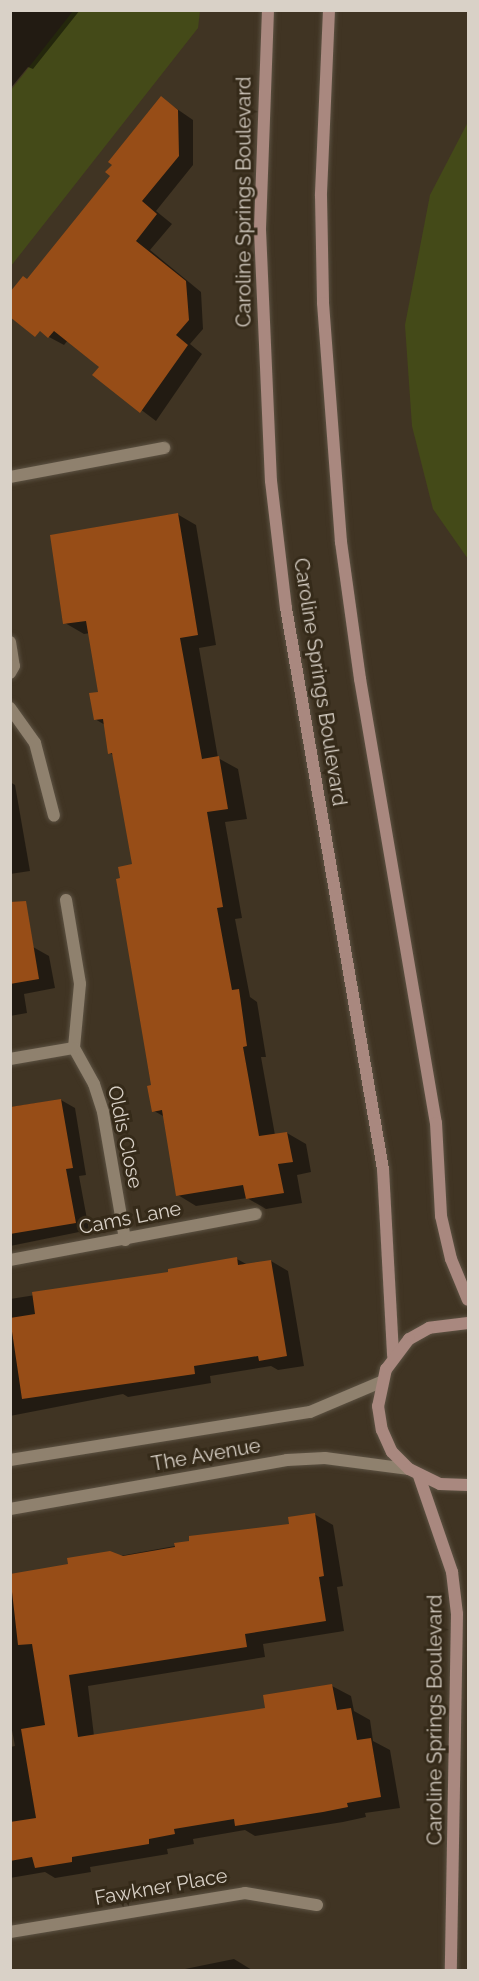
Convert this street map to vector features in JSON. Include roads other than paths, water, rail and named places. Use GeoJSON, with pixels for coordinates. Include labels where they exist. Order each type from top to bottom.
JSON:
{"type":"FeatureCollection","features":[{"type":"Feature","properties":{"kind":"main road","name":"Caroline Springs Boulevard"},"geometry":{"type":"LineString","coordinates":[[268,10],[260,230],[271,481],[288,619],[383,1169],[393,1356]]}},
{"type":"Feature","properties":{"kind":"main road","name":"Caroline Springs Boulevard"},"geometry":{"type":"LineString","coordinates":[[329,10],[321,196],[329,422],[340,542],[360,679],[436,1123],[441,1216],[451,1259],[468,1300]]}},
{"type":"Feature","properties":{"kind":"main road"},"geometry":{"type":"LineString","coordinates":[[468,1323],[429,1328],[409,1339],[393,1356],[381,1382],[378,1406],[382,1430],[392,1452],[414,1472],[440,1484],[468,1485]]}},
{"type":"Feature","properties":{"kind":"main road","name":"Caroline Springs Boulevard"},"geometry":{"type":"LineString","coordinates":[[414,1472],[452,1572],[457,1614],[451,1971]]}},
{"type":"Feature","properties":{"kind":"street"},"geometry":{"type":"LineString","coordinates":[[10,477],[164,448]]}},
{"type":"Feature","properties":{"kind":"street"},"geometry":{"type":"LineString","coordinates":[[10,642],[14,666],[10,673]]}},
{"type":"Feature","properties":{"kind":"street"},"geometry":{"type":"LineString","coordinates":[[10,708],[35,743],[54,816]]}},
{"type":"Feature","properties":{"kind":"street"},"geometry":{"type":"LineString","coordinates":[[10,1059],[74,1048],[80,984],[66,900]]}},
{"type":"Feature","properties":{"kind":"street","name":"Oldis Close"},"geometry":{"type":"LineString","coordinates":[[74,1048],[94,1084],[103,1112],[125,1240]]}},
{"type":"Feature","properties":{"kind":"street","name":"Cams Lane"},"geometry":{"type":"LineString","coordinates":[[10,1260],[255,1214]]}},
{"type":"Feature","properties":{"kind":"street","name":"The Avenue"},"geometry":{"type":"LineString","coordinates":[[10,1460],[310,1412],[381,1382]]}},
{"type":"Feature","properties":{"kind":"street","name":"The Avenue"},"geometry":{"type":"LineString","coordinates":[[10,1509],[287,1460],[325,1458],[414,1472]]}},
{"type":"Feature","properties":{"kind":"street","name":"Fawkner Place"},"geometry":{"type":"LineString","coordinates":[[10,1932],[245,1893],[317,1905]]}}]}
